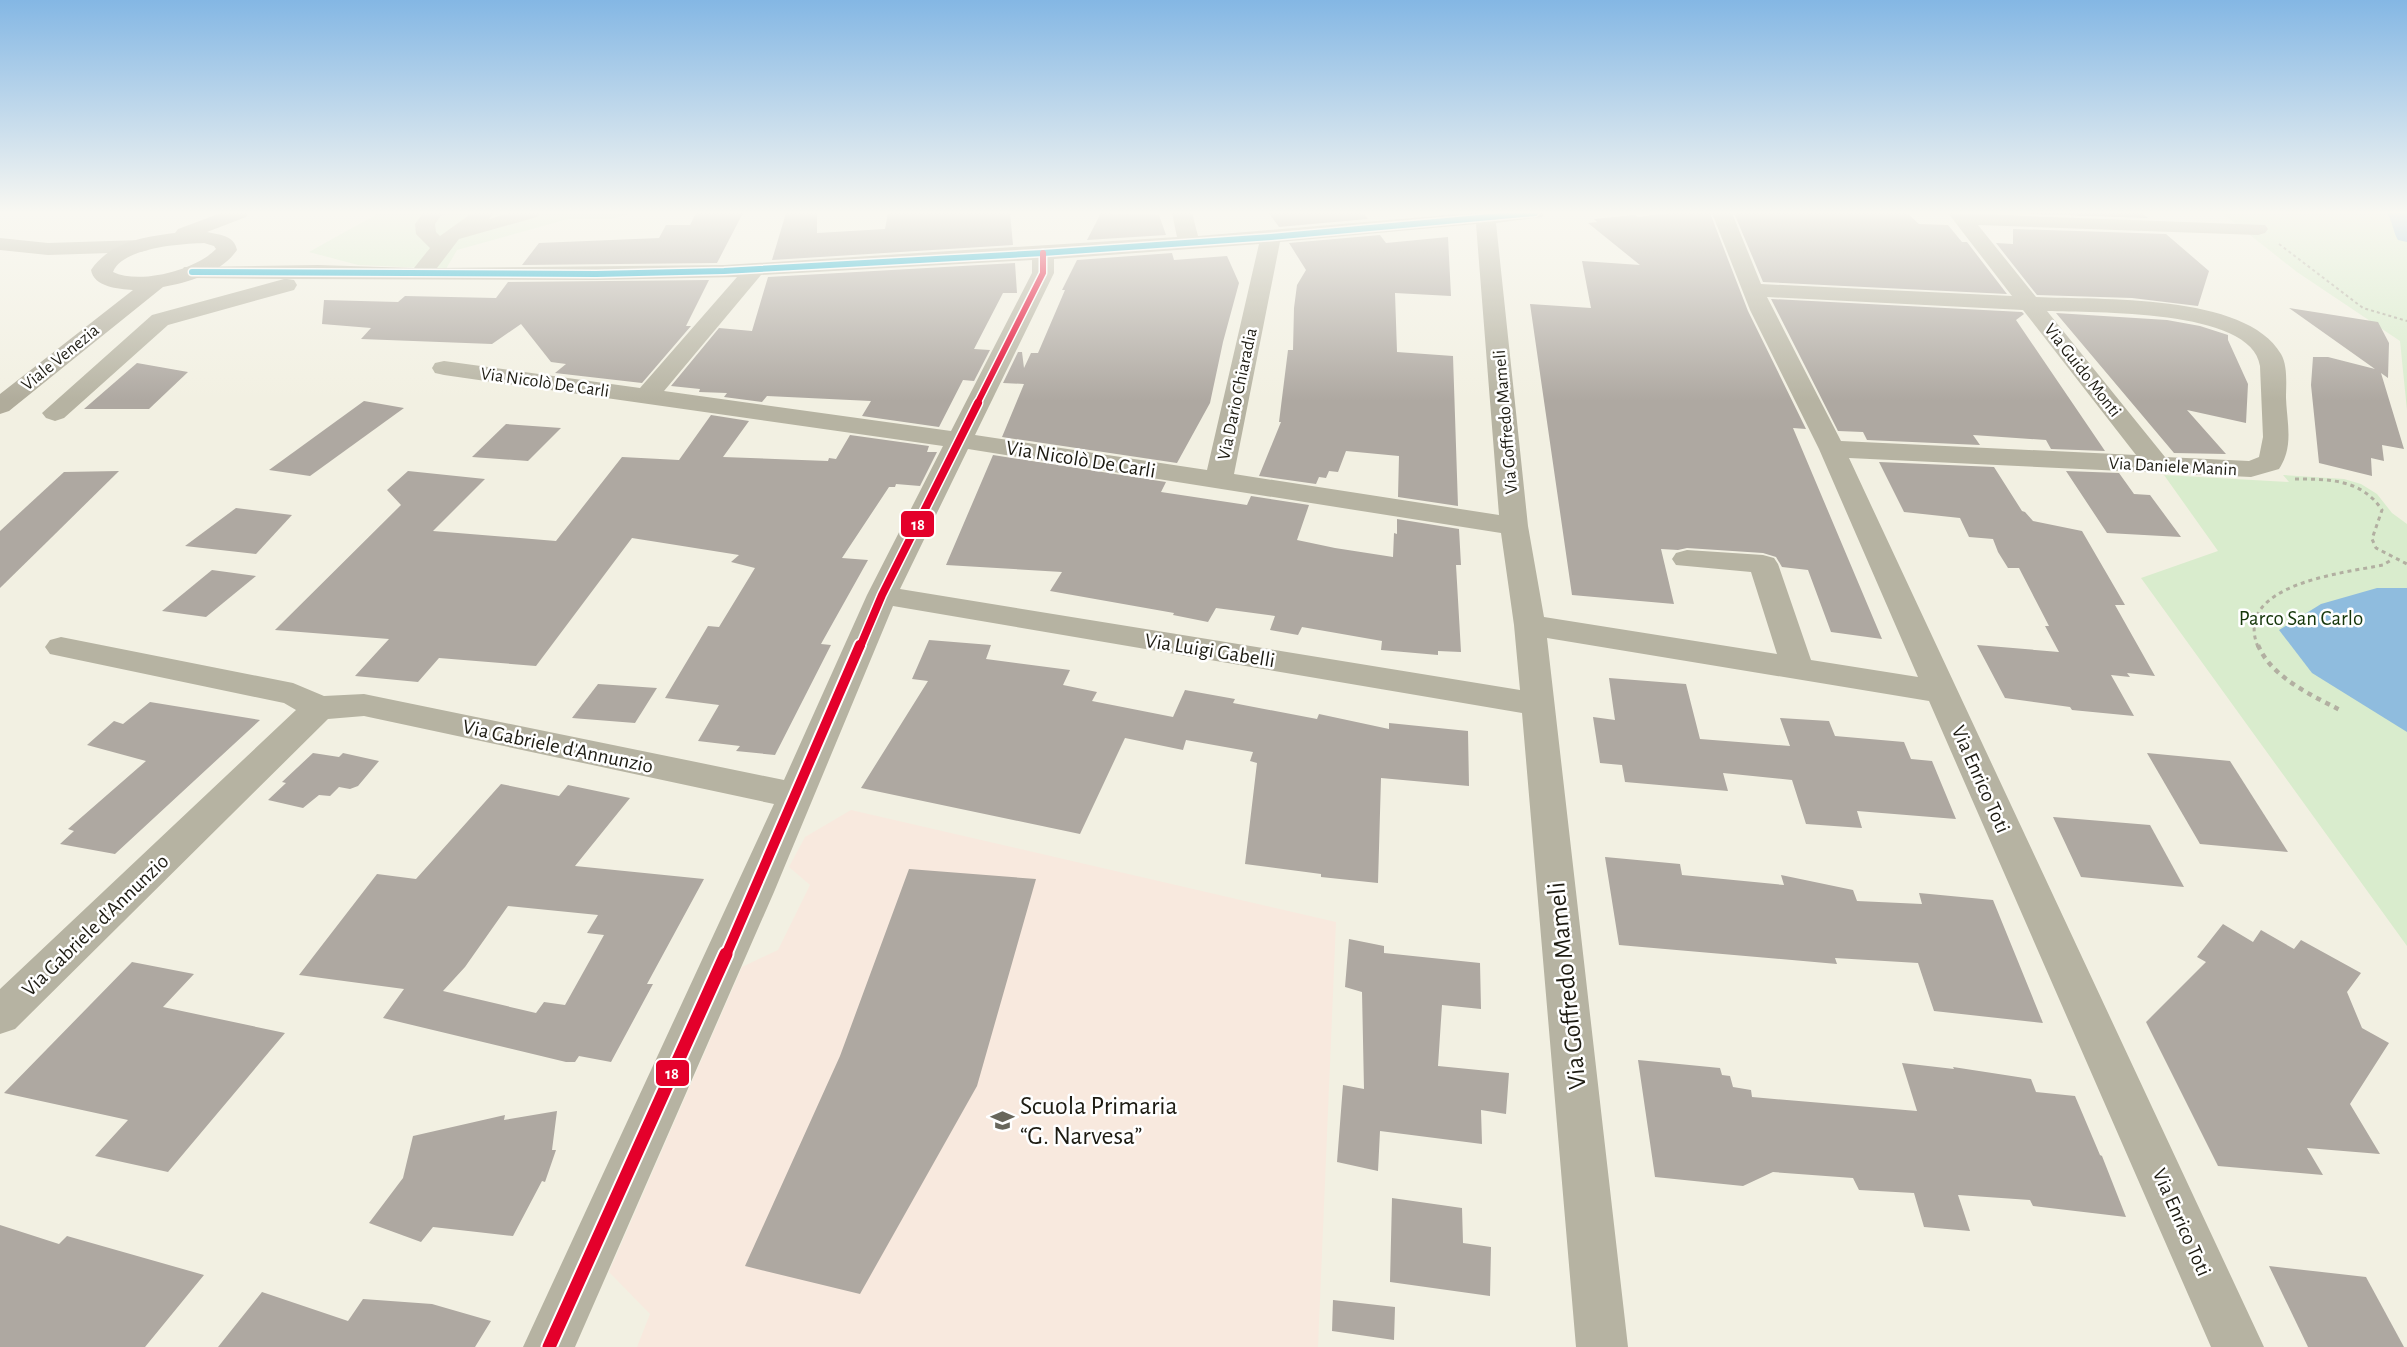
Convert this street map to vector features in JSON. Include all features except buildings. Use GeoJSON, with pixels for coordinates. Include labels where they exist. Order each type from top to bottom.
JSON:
{"type":"FeatureCollection","features":[{"type":"Feature","properties":{"kind":"main road"},"geometry":{"type":"LineString","coordinates":[[111,276],[157,281],[177,276]]}},
{"type":"Feature","properties":{"kind":"main road","name":"Viale Venezia"},"geometry":{"type":"LineString","coordinates":[[111,276],[120,308]]}},
{"type":"Feature","properties":{"kind":"main road","name":"Viale Venezia"},"geometry":{"type":"LineString","coordinates":[[0,406],[120,308],[157,281]]}},
{"type":"Feature","properties":{"kind":"street"},"geometry":{"type":"LineString","coordinates":[[55,413],[160,320],[265,289],[312,283],[320,276]]}},
{"type":"Feature","properties":{"kind":"street"},"geometry":{"type":"LineString","coordinates":[[647,396],[749,276]]}},
{"type":"Feature","properties":{"kind":"street"},"geometry":{"type":"LineString","coordinates":[[549,1347],[882,595],[1042,276]]}},
{"type":"Feature","properties":{"kind":"street","name":"Via Dario Chiaradia"},"geometry":{"type":"LineString","coordinates":[[1219,480],[1263,276]]}},
{"type":"Feature","properties":{"kind":"street","name":"Via Goffredo Mameli"},"geometry":{"type":"LineString","coordinates":[[1491,276],[1514,526],[1530,625],[1602,1347]]}},
{"type":"Feature","properties":{"kind":"street","name":"Via Enrico Toti"},"geometry":{"type":"LineString","coordinates":[[1748,276],[1832,449],[2238,1347]]}},
{"type":"Feature","properties":{"kind":"street","name":"Via Guido Monti"},"geometry":{"type":"LineString","coordinates":[[2009,276],[2158,466]]}},
{"type":"Feature","properties":{"kind":"street","name":"Via Daniele Manin"},"geometry":{"type":"LineString","coordinates":[[1754,290],[2168,310],[2202,316],[2238,328],[2261,342],[2271,357],[2276,449],[2270,463],[2251,469],[2234,470],[1832,449]]}},
{"type":"Feature","properties":{"kind":"street","name":"Via Nicolò De Carli"},"geometry":{"type":"LineString","coordinates":[[444,368],[959,440],[1514,526]]}},
{"type":"Feature","properties":{"kind":"street"},"geometry":{"type":"LineString","coordinates":[[1687,559],[1763,564],[1798,669]]}},
{"type":"Feature","properties":{"kind":"street","name":"Via Luigi Gabelli"},"geometry":{"type":"LineString","coordinates":[[882,595],[1537,704]]}},
{"type":"Feature","properties":{"kind":"street"},"geometry":{"type":"LineString","coordinates":[[1530,625],[1942,692]]}},
{"type":"Feature","properties":{"kind":"street"},"geometry":{"type":"LineString","coordinates":[[61,647],[293,694],[319,708]]}},
{"type":"Feature","properties":{"kind":"street","name":"Via Gabriele d'Annunzio"},"geometry":{"type":"LineString","coordinates":[[0,1016],[319,708],[364,705],[795,795]]}},
{"type":"Feature","properties":{"kind":"path"},"geometry":{"type":"LineString","coordinates":[[2320,276],[2363,308],[2407,321]]}},
{"type":"Feature","properties":{"kind":"path"},"geometry":{"type":"LineString","coordinates":[[2234,470],[2287,478],[2340,482],[2357,487],[2379,503],[2382,510],[2372,539],[2376,548],[2393,559],[2407,564]]}},
{"type":"Feature","properties":{"kind":"path"},"geometry":{"type":"LineString","coordinates":[[2340,710],[2287,680],[2263,655],[2252,634],[2256,616],[2268,600],[2287,589],[2325,577],[2383,565],[2393,559]]}},
{"type":"Feature","properties":{"kind":"shaded area","name":"Scuola Primaria “G. Narvesa”"},"geometry":{"type":"Polygon","coordinates":[[[851,810],[1336,922],[1318,1347],[637,1347],[650,1314],[609,1272],[742,967],[778,950],[810,885],[789,867],[805,837],[851,810]]]}},
{"type":"Feature","properties":{"kind":"green space"},"geometry":{"type":"Polygon","coordinates":[[[2303,276],[2407,276],[2407,410],[2400,341],[2303,276]]]}},
{"type":"Feature","properties":{"kind":"green space","name":"Parco San Carlo"},"geometry":{"type":"Polygon","coordinates":[[[2164,475],[2289,482],[2283,475],[2344,479],[2361,484],[2377,494],[2392,513],[2407,524],[2407,946],[2141,578],[2218,551],[2164,475]]]}},
{"type":"Feature","properties":{"kind":"water"},"geometry":{"type":"Polygon","coordinates":[[[2377,588],[2407,588],[2407,732],[2312,673],[2279,630],[2321,604],[2377,588]]]}},
{"type":"Feature","properties":{"kind":"transit line","name":"18"},"geometry":{"type":"LineString","coordinates":[[549,1347],[754,892],[882,595],[1042,276]]}},
{"type":"Feature","properties":{"kind":"place","name":"Scuola Primaria “G. Narvesa”"},"geometry":{"type":"Point","coordinates":[1002,1120]}}]}
